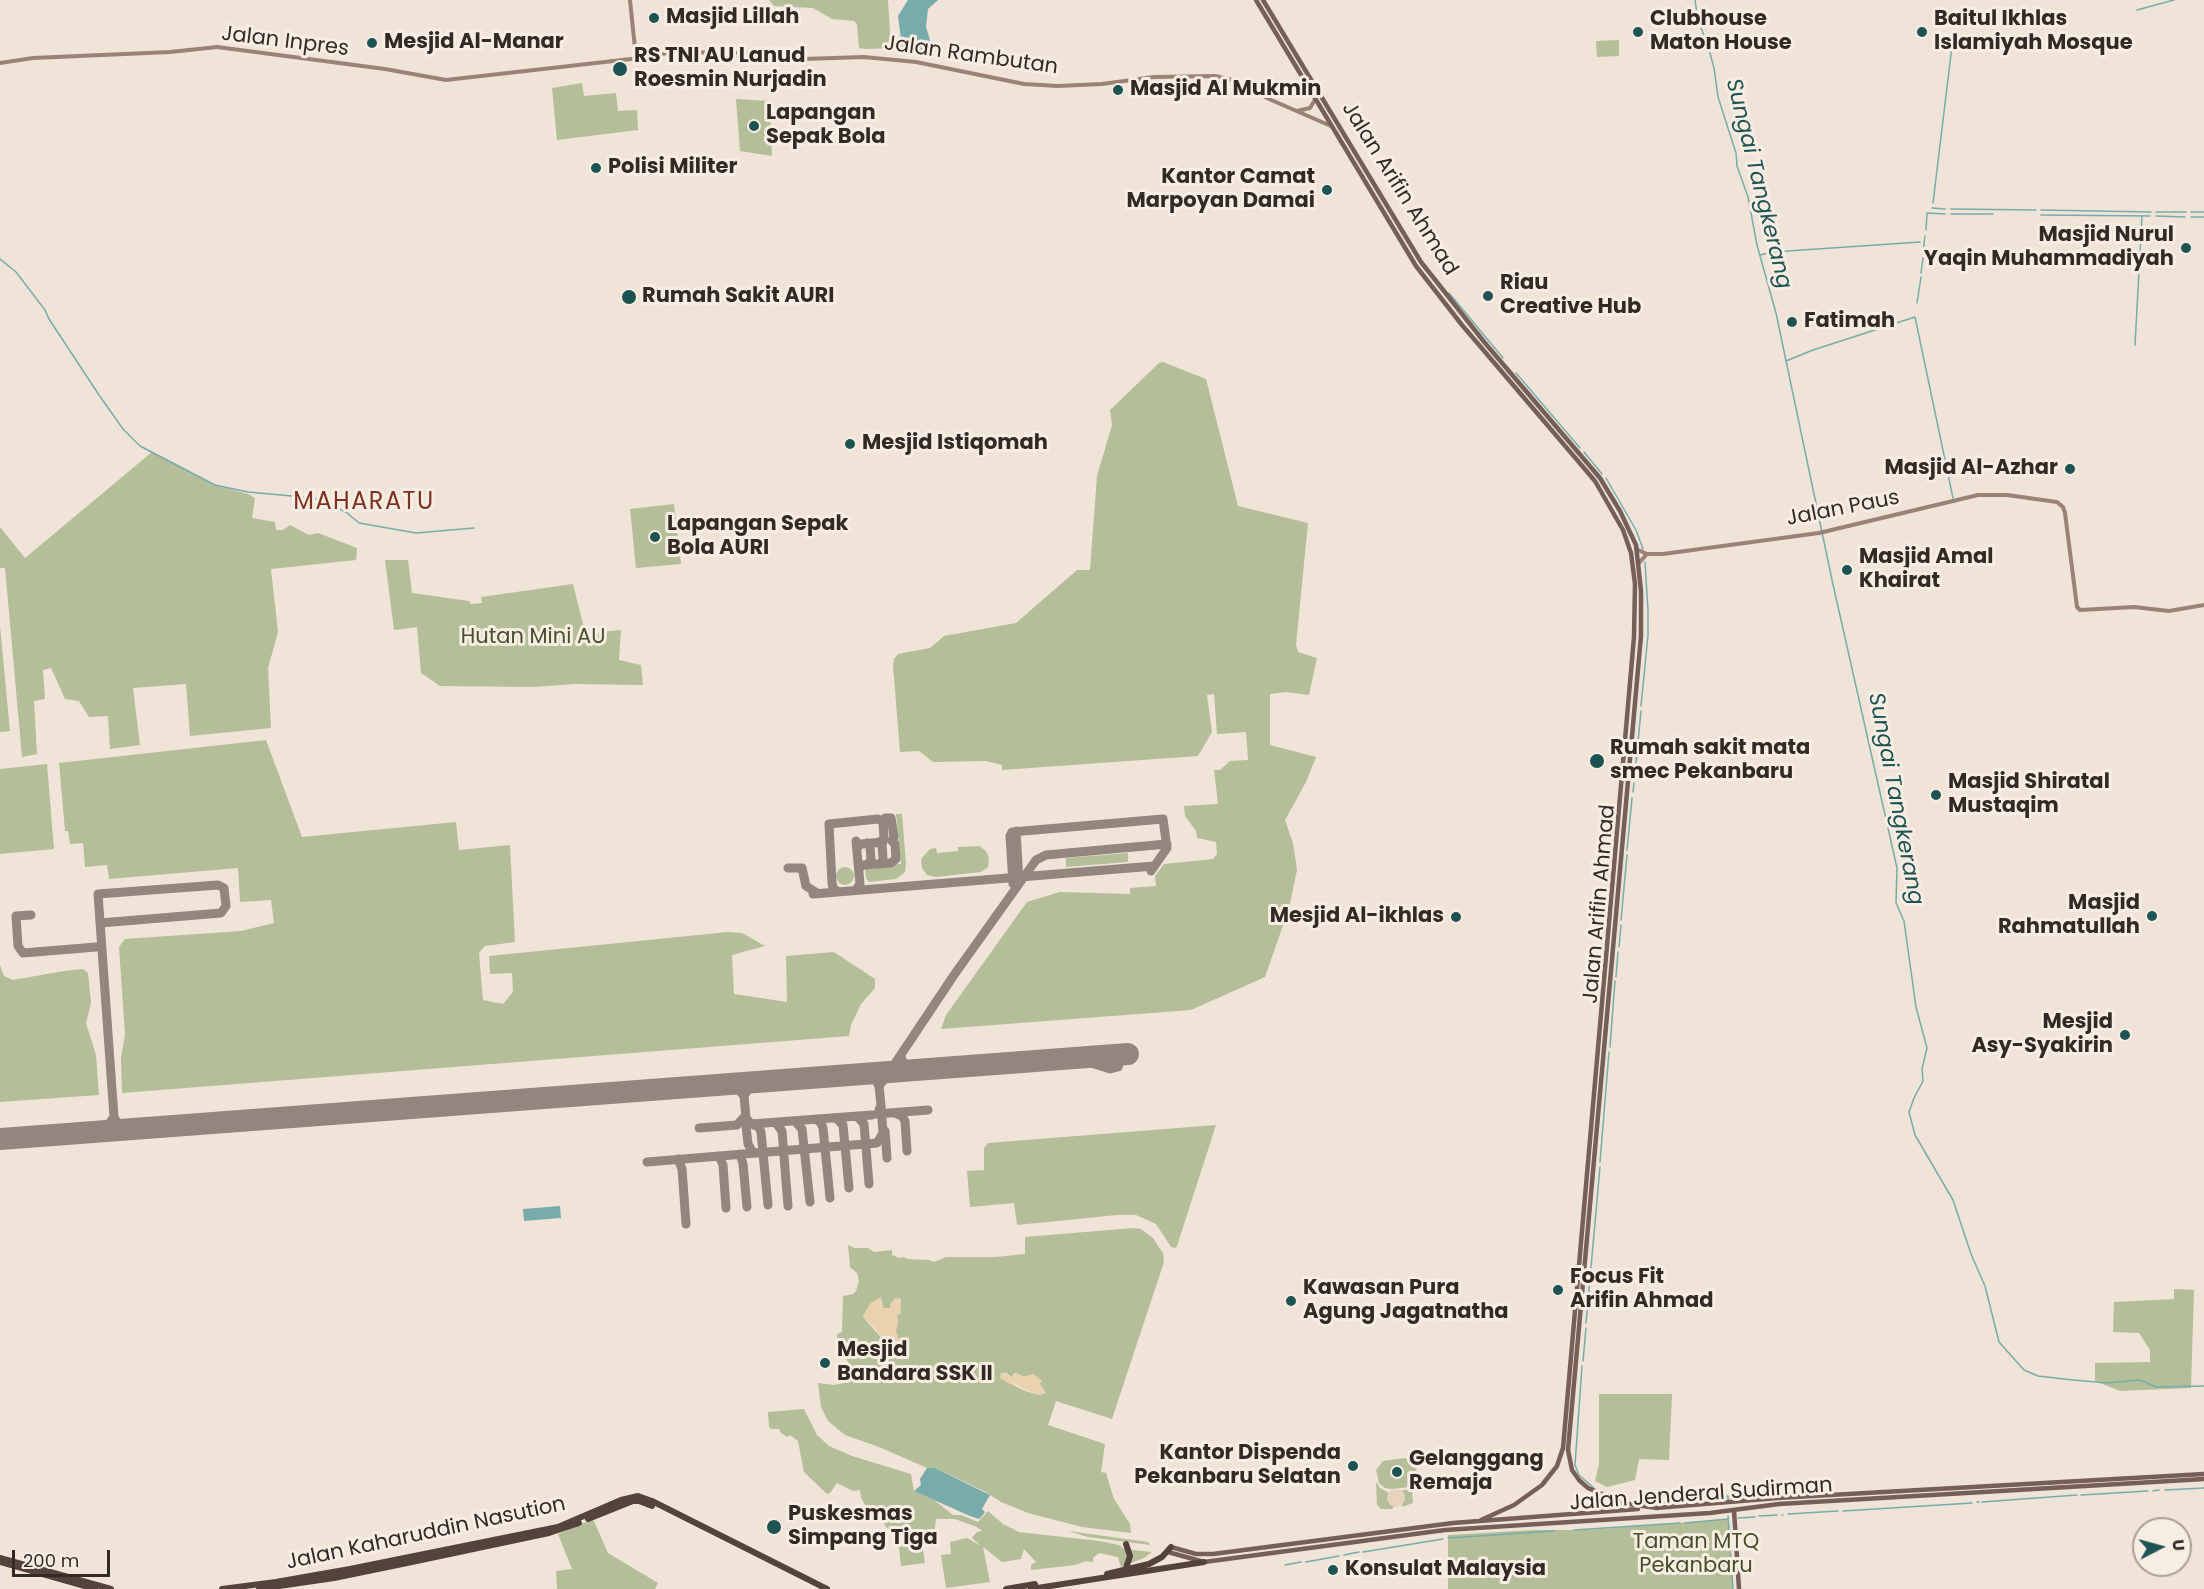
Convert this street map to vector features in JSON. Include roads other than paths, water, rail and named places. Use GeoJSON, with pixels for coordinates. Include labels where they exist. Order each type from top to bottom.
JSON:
{"type":"FeatureCollection","features":[{"type":"Feature","properties":{"kind":"highway","name":"Jalan Kaharuddin Nasution"},"geometry":{"type":"LineString","coordinates":[[508,1540],[558,1527],[621,1500],[640,1497],[827,1589]]}},
{"type":"Feature","properties":{"kind":"highway","name":"Jalan Kaharuddin Nasution"},"geometry":{"type":"LineString","coordinates":[[222,1589],[263,1587],[334,1578],[570,1527],[621,1505],[639,1501],[732,1544],[819,1589]]}},
{"type":"Feature","properties":{"kind":"highway"},"geometry":{"type":"LineString","coordinates":[[1125,1571],[1130,1552],[1126,1544]]}},
{"type":"Feature","properties":{"kind":"highway"},"geometry":{"type":"LineString","coordinates":[[1006,1589],[1090,1579],[1125,1571],[1149,1564],[1170,1549]]}},
{"type":"Feature","properties":{"kind":"highway"},"geometry":{"type":"LineString","coordinates":[[0,1560],[95,1589]]}},
{"type":"Feature","properties":{"kind":"highway"},"geometry":{"type":"LineString","coordinates":[[1031,1589],[1204,1562]]}},
{"type":"Feature","properties":{"kind":"highway"},"geometry":{"type":"LineString","coordinates":[[59,1577],[111,1589]]}},
{"type":"Feature","properties":{"kind":"main road"},"geometry":{"type":"LineString","coordinates":[[630,0],[636,58]]}},
{"type":"Feature","properties":{"kind":"main road","name":"Jalan Arifin Ahmad"},"geometry":{"type":"LineString","coordinates":[[1259,0],[1334,128],[1384,207]]}},
{"type":"Feature","properties":{"kind":"main road","name":"Jalan Arifin Ahmad"},"geometry":{"type":"LineString","coordinates":[[1259,0],[1384,207],[1416,266],[1462,325],[1600,478],[1620,511],[1636,549],[1642,608],[1640,653],[1599,1018],[1568,1450],[1570,1464],[1579,1480],[1598,1493],[1627,1504],[1657,1508]]}},
{"type":"Feature","properties":{"kind":"main road","name":"Jalan Inpres"},"geometry":{"type":"LineString","coordinates":[[0,63],[33,58],[217,47],[385,69],[446,80],[636,58]]}},
{"type":"Feature","properties":{"kind":"main road","name":"Jalan Rambutan"},"geometry":{"type":"LineString","coordinates":[[636,58],[672,52],[744,53],[772,58],[857,56],[895,58],[1024,84],[1058,86],[1102,84],[1154,77],[1215,76],[1233,80],[1334,128]]}},
{"type":"Feature","properties":{"kind":"main road"},"geometry":{"type":"LineString","coordinates":[[1296,111],[1310,108],[1316,98]]}},
{"type":"Feature","properties":{"kind":"main road","name":"Jalan Arifin Ahmad"},"geometry":{"type":"LineString","coordinates":[[1481,1521],[1498,1514],[1535,1491],[1548,1479],[1559,1462],[1563,1449],[1606,1020],[1633,652],[1635,584],[1631,553],[1623,530],[1595,482],[1521,391]]}},
{"type":"Feature","properties":{"kind":"main road","name":"Jalan Paus"},"geometry":{"type":"LineString","coordinates":[[1636,549],[1647,554],[1705,549],[1784,536],[1819,533],[1978,495],[2007,495],[2061,504],[2065,513],[2079,609],[2082,611],[2134,606],[2169,611],[2204,605]]}},
{"type":"Feature","properties":{"kind":"main road"},"geometry":{"type":"LineString","coordinates":[[1638,564],[1647,554]]}},
{"type":"Feature","properties":{"kind":"main road"},"geometry":{"type":"LineString","coordinates":[[1633,652],[1640,653]]}},
{"type":"Feature","properties":{"kind":"main road"},"geometry":{"type":"LineString","coordinates":[[1599,1018],[1606,1020]]}},
{"type":"Feature","properties":{"kind":"main road","name":"Jalan Jenderal Sudirman"},"geometry":{"type":"LineString","coordinates":[[1170,1549],[1206,1554],[1481,1521],[1568,1514],[2204,1474]]}},
{"type":"Feature","properties":{"kind":"main road","name":"Jalan Jenderal Sudirman"},"geometry":{"type":"LineString","coordinates":[[1170,1549],[1204,1562],[1445,1530],[1734,1510],[1779,1504],[2204,1479]]}},
{"type":"Feature","properties":{"kind":"main road"},"geometry":{"type":"LineString","coordinates":[[1926,1490],[1926,1496]]}},
{"type":"Feature","properties":{"kind":"main road"},"geometry":{"type":"LineString","coordinates":[[1734,1510],[1739,1589]]}},
{"type":"Feature","properties":{"kind":"main road"},"geometry":{"type":"LineString","coordinates":[[1568,1514],[1569,1521]]}},
{"type":"Feature","properties":{"kind":"main road"},"geometry":{"type":"LineString","coordinates":[[1557,1515],[1557,1522]]}},
{"type":"Feature","properties":{"kind":"main road"},"geometry":{"type":"LineString","coordinates":[[1306,1541],[1307,1549]]}},
{"type":"Feature","properties":{"kind":"water"},"geometry":{"type":"Polygon","coordinates":[[[908,0],[938,0],[928,9],[926,27],[930,40],[929,53],[902,47],[898,16],[908,0]]]}},
{"type":"Feature","properties":{"kind":"water"},"geometry":{"type":"Polygon","coordinates":[[[560,1206],[561,1218],[524,1221],[523,1209],[560,1206]]]}},
{"type":"Feature","properties":{"kind":"water"},"geometry":{"type":"Polygon","coordinates":[[[927,1468],[935,1468],[990,1495],[982,1509],[985,1512],[982,1516],[979,1519],[970,1516],[914,1491],[921,1485],[920,1479],[927,1468]]]}},
{"type":"Feature","properties":{"kind":"waterway","name":"Sungai Tangkerang"},"geometry":{"type":"LineString","coordinates":[[1695,0],[1698,21],[1714,68],[1718,97],[1748,197],[1757,245],[1776,313],[1832,580],[1897,868],[1896,903],[1904,921],[1916,1007],[1927,1048],[1922,1069],[1923,1081],[1909,1112],[1915,1135],[1953,1200],[1971,1254],[1985,1286],[1999,1342],[2024,1370],[2038,1376],[2073,1380],[2107,1383],[2140,1380],[2156,1387],[2204,1386]]}},
{"type":"Feature","properties":{"kind":"waterway"},"geometry":{"type":"LineString","coordinates":[[2137,10],[2174,0]]}},
{"type":"Feature","properties":{"kind":"waterway"},"geometry":{"type":"LineString","coordinates":[[1933,203],[1952,46],[1982,48],[2021,43],[2036,38]]}},
{"type":"Feature","properties":{"kind":"waterway"},"geometry":{"type":"LineString","coordinates":[[1932,208],[1945,209]]}},
{"type":"Feature","properties":{"kind":"waterway"},"geometry":{"type":"LineString","coordinates":[[1951,209],[2036,210]]}},
{"type":"Feature","properties":{"kind":"waterway"},"geometry":{"type":"LineString","coordinates":[[2041,210],[2151,212]]}},
{"type":"Feature","properties":{"kind":"waterway"},"geometry":{"type":"LineString","coordinates":[[2156,212],[2186,212]]}},
{"type":"Feature","properties":{"kind":"waterway"},"geometry":{"type":"LineString","coordinates":[[2191,212],[2204,212]]}},
{"type":"Feature","properties":{"kind":"waterway"},"geometry":{"type":"LineString","coordinates":[[1926,230],[1927,213],[1945,214]]}},
{"type":"Feature","properties":{"kind":"waterway"},"geometry":{"type":"LineString","coordinates":[[1951,214],[1993,214]]}},
{"type":"Feature","properties":{"kind":"waterway"},"geometry":{"type":"LineString","coordinates":[[2041,215],[2150,216]]}},
{"type":"Feature","properties":{"kind":"waterway"},"geometry":{"type":"LineString","coordinates":[[2135,345],[2142,216]]}},
{"type":"Feature","properties":{"kind":"waterway"},"geometry":{"type":"LineString","coordinates":[[2156,216],[2185,217]]}},
{"type":"Feature","properties":{"kind":"waterway"},"geometry":{"type":"LineString","coordinates":[[2191,217],[2204,217]]}},
{"type":"Feature","properties":{"kind":"waterway"},"geometry":{"type":"LineString","coordinates":[[1923,252],[1925,236]]}},
{"type":"Feature","properties":{"kind":"waterway"},"geometry":{"type":"LineString","coordinates":[[1760,255],[1773,252],[1920,242]]}},
{"type":"Feature","properties":{"kind":"waterway"},"geometry":{"type":"LineString","coordinates":[[1921,273],[1923,258]]}},
{"type":"Feature","properties":{"kind":"waterway"},"geometry":{"type":"LineString","coordinates":[[0,259],[16,272],[45,310],[99,395],[123,429],[140,446],[215,485],[248,492],[314,498],[346,512],[359,523],[416,533],[474,528]]}},
{"type":"Feature","properties":{"kind":"waterway"},"geometry":{"type":"LineString","coordinates":[[1917,303],[1921,277]]}},
{"type":"Feature","properties":{"kind":"waterway"},"geometry":{"type":"LineString","coordinates":[[1449,293],[1503,358]]}},
{"type":"Feature","properties":{"kind":"waterway"},"geometry":{"type":"LineString","coordinates":[[1786,361],[1915,317],[1953,498]]}},
{"type":"Feature","properties":{"kind":"waterway"},"geometry":{"type":"LineString","coordinates":[[1516,373],[1580,448]]}},
{"type":"Feature","properties":{"kind":"waterway"},"geometry":{"type":"LineString","coordinates":[[1584,452],[1602,474]]}},
{"type":"Feature","properties":{"kind":"waterway"},"geometry":{"type":"LineString","coordinates":[[1606,478],[1636,530],[1643,549]]}},
{"type":"Feature","properties":{"kind":"waterway"},"geometry":{"type":"LineString","coordinates":[[1641,706],[1648,635],[1645,562]]}},
{"type":"Feature","properties":{"kind":"waterway"},"geometry":{"type":"LineString","coordinates":[[1636,763],[1641,711]]}},
{"type":"Feature","properties":{"kind":"waterway"},"geometry":{"type":"LineString","coordinates":[[1634,778],[1635,769]]}},
{"type":"Feature","properties":{"kind":"waterway"},"geometry":{"type":"LineString","coordinates":[[1633,792],[1634,783]]}},
{"type":"Feature","properties":{"kind":"waterway"},"geometry":{"type":"LineString","coordinates":[[1627,850],[1632,798]]}},
{"type":"Feature","properties":{"kind":"waterway"},"geometry":{"type":"LineString","coordinates":[[1621,920],[1627,855]]}},
{"type":"Feature","properties":{"kind":"waterway"},"geometry":{"type":"LineString","coordinates":[[1619,947],[1621,925]]}},
{"type":"Feature","properties":{"kind":"waterway"},"geometry":{"type":"LineString","coordinates":[[1616,977],[1618,952]]}},
{"type":"Feature","properties":{"kind":"waterway"},"geometry":{"type":"LineString","coordinates":[[1610,1047],[1615,981]]}},
{"type":"Feature","properties":{"kind":"waterway"},"geometry":{"type":"LineString","coordinates":[[1600,1162],[1609,1052]]}},
{"type":"Feature","properties":{"kind":"waterway"},"geometry":{"type":"LineString","coordinates":[[1586,1323],[1600,1167]]}},
{"type":"Feature","properties":{"kind":"waterway"},"geometry":{"type":"LineString","coordinates":[[1583,1361],[1586,1328]]}},
{"type":"Feature","properties":{"kind":"waterway"},"geometry":{"type":"LineString","coordinates":[[1582,1366],[1575,1465],[1579,1475],[1595,1489]]}},
{"type":"Feature","properties":{"kind":"waterway"},"geometry":{"type":"LineString","coordinates":[[2165,1490],[2204,1488]]}},
{"type":"Feature","properties":{"kind":"waterway"},"geometry":{"type":"LineString","coordinates":[[2153,1491],[2159,1490]]}},
{"type":"Feature","properties":{"kind":"waterway"},"geometry":{"type":"LineString","coordinates":[[2081,1495],[2148,1491]]}},
{"type":"Feature","properties":{"kind":"waterway"},"geometry":{"type":"LineString","coordinates":[[1982,1502],[2077,1495]]}},
{"type":"Feature","properties":{"kind":"waterway"},"geometry":{"type":"LineString","coordinates":[[1721,1497],[1728,1496],[1728,1500]]}},
{"type":"Feature","properties":{"kind":"waterway"},"geometry":{"type":"LineString","coordinates":[[1695,1499],[1716,1497]]}},
{"type":"Feature","properties":{"kind":"waterway"},"geometry":{"type":"LineString","coordinates":[[1644,1504],[1689,1500]]}},
{"type":"Feature","properties":{"kind":"waterway"},"geometry":{"type":"LineString","coordinates":[[1843,1511],[1972,1503]]}},
{"type":"Feature","properties":{"kind":"waterway"},"geometry":{"type":"LineString","coordinates":[[1788,1514],[1838,1511]]}},
{"type":"Feature","properties":{"kind":"waterway"},"geometry":{"type":"LineString","coordinates":[[1759,1516],[1777,1515]]}},
{"type":"Feature","properties":{"kind":"waterway"},"geometry":{"type":"LineString","coordinates":[[1728,1516],[1733,1589]]}},
{"type":"Feature","properties":{"kind":"waterway"},"geometry":{"type":"LineString","coordinates":[[1738,1518],[1755,1517]]}},
{"type":"Feature","properties":{"kind":"waterway"},"geometry":{"type":"LineString","coordinates":[[1685,1523],[1728,1519]]}},
{"type":"Feature","properties":{"kind":"waterway"},"geometry":{"type":"LineString","coordinates":[[1574,1530],[1680,1523]]}},
{"type":"Feature","properties":{"kind":"waterway"},"geometry":{"type":"LineString","coordinates":[[1448,1538],[1554,1531]]}},
{"type":"Feature","properties":{"kind":"waterway"},"geometry":{"type":"LineString","coordinates":[[1363,1552],[1443,1539]]}},
{"type":"Feature","properties":{"kind":"waterway"},"geometry":{"type":"LineString","coordinates":[[1344,1555],[1359,1552]]}},
{"type":"Feature","properties":{"kind":"waterway"},"geometry":{"type":"LineString","coordinates":[[1306,1562],[1339,1556]]}},
{"type":"Feature","properties":{"kind":"waterway"},"geometry":{"type":"LineString","coordinates":[[1285,1565],[1301,1562]]}},
{"type":"Feature","properties":{"kind":"place","name":"Masjid Lillah"},"geometry":{"type":"Point","coordinates":[654,18]}},
{"type":"Feature","properties":{"kind":"place","name":"Clubhouse Maton House"},"geometry":{"type":"Point","coordinates":[1638,32]}},
{"type":"Feature","properties":{"kind":"place","name":"Baitul Ikhlas Islamiyah Mosque"},"geometry":{"type":"Point","coordinates":[1922,32]}},
{"type":"Feature","properties":{"kind":"place","name":"Mesjid Al-Manar"},"geometry":{"type":"Point","coordinates":[372,43]}},
{"type":"Feature","properties":{"kind":"place","name":"RS TNI AU Lanud Roesmin Nurjadin"},"geometry":{"type":"Point","coordinates":[620,69]}},
{"type":"Feature","properties":{"kind":"place","name":"Masjid Al Mukmin"},"geometry":{"type":"Point","coordinates":[1118,90]}},
{"type":"Feature","properties":{"kind":"place","name":"Lapangan Sepak Bola"},"geometry":{"type":"Point","coordinates":[754,126]}},
{"type":"Feature","properties":{"kind":"place","name":"Polisi Militer"},"geometry":{"type":"Point","coordinates":[596,168]}},
{"type":"Feature","properties":{"kind":"place","name":"Kantor Camat Marpoyan Damai"},"geometry":{"type":"Point","coordinates":[1327,190]}},
{"type":"Feature","properties":{"kind":"place","name":"Masjid Nurul Yaqin Muhammadiyah"},"geometry":{"type":"Point","coordinates":[2186,248]}},
{"type":"Feature","properties":{"kind":"place","name":"Riau Creative Hub"},"geometry":{"type":"Point","coordinates":[1488,296]}},
{"type":"Feature","properties":{"kind":"place","name":"Rumah Sakit AURI"},"geometry":{"type":"Point","coordinates":[629,297]}},
{"type":"Feature","properties":{"kind":"place","name":"Fatimah"},"geometry":{"type":"Point","coordinates":[1792,322]}},
{"type":"Feature","properties":{"kind":"place","name":"Mesjid Istiqomah"},"geometry":{"type":"Point","coordinates":[850,444]}},
{"type":"Feature","properties":{"kind":"place","name":"Masjid Al-Azhar"},"geometry":{"type":"Point","coordinates":[2070,469]}},
{"type":"Feature","properties":{"kind":"place","name":"Lapangan Sepak Bola AURI"},"geometry":{"type":"Point","coordinates":[655,537]}},
{"type":"Feature","properties":{"kind":"place","name":"Masjid Amal Khairat"},"geometry":{"type":"Point","coordinates":[1847,570]}},
{"type":"Feature","properties":{"kind":"place","name":"Rumah sakit mata smec Pekanbaru"},"geometry":{"type":"Point","coordinates":[1597,761]}},
{"type":"Feature","properties":{"kind":"place","name":"Masjid Shiratal Mustaqim"},"geometry":{"type":"Point","coordinates":[1936,795]}},
{"type":"Feature","properties":{"kind":"place","name":"Masjid Rahmatullah"},"geometry":{"type":"Point","coordinates":[2152,916]}},
{"type":"Feature","properties":{"kind":"place","name":"Mesjid Al-ikhlas"},"geometry":{"type":"Point","coordinates":[1456,917]}},
{"type":"Feature","properties":{"kind":"place","name":"Mesjid Asy-Syakirin"},"geometry":{"type":"Point","coordinates":[2125,1035]}},
{"type":"Feature","properties":{"kind":"place","name":"Focus Fit Arifin Ahmad"},"geometry":{"type":"Point","coordinates":[1558,1290]}},
{"type":"Feature","properties":{"kind":"place","name":"Kawasan Pura Agung Jagatnatha"},"geometry":{"type":"Point","coordinates":[1291,1301]}},
{"type":"Feature","properties":{"kind":"place","name":"Mesjid Bandara SSK II"},"geometry":{"type":"Point","coordinates":[825,1363]}},
{"type":"Feature","properties":{"kind":"place","name":"Kantor Dispenda Pekanbaru Selatan"},"geometry":{"type":"Point","coordinates":[1353,1466]}},
{"type":"Feature","properties":{"kind":"place","name":"Gelanggang Remaja"},"geometry":{"type":"Point","coordinates":[1397,1472]}},
{"type":"Feature","properties":{"kind":"place","name":"Puskesmas Simpang Tiga"},"geometry":{"type":"Point","coordinates":[774,1527]}},
{"type":"Feature","properties":{"kind":"place","name":"Konsulat Malaysia"},"geometry":{"type":"Point","coordinates":[1333,1570]}},
{"type":"Feature","properties":{"kind":"district","name":"MAHARATU"},"geometry":{"type":"Point","coordinates":[364,503]}},
{"type":"Feature","properties":{"kind":"park label","name":"Hutan Mini AU"},"geometry":{"type":"Point","coordinates":[533,638]}},
{"type":"Feature","properties":{"kind":"park label","name":"Taman MTQ Pekanbaru"},"geometry":{"type":"Point","coordinates":[1696,1555]}}]}
